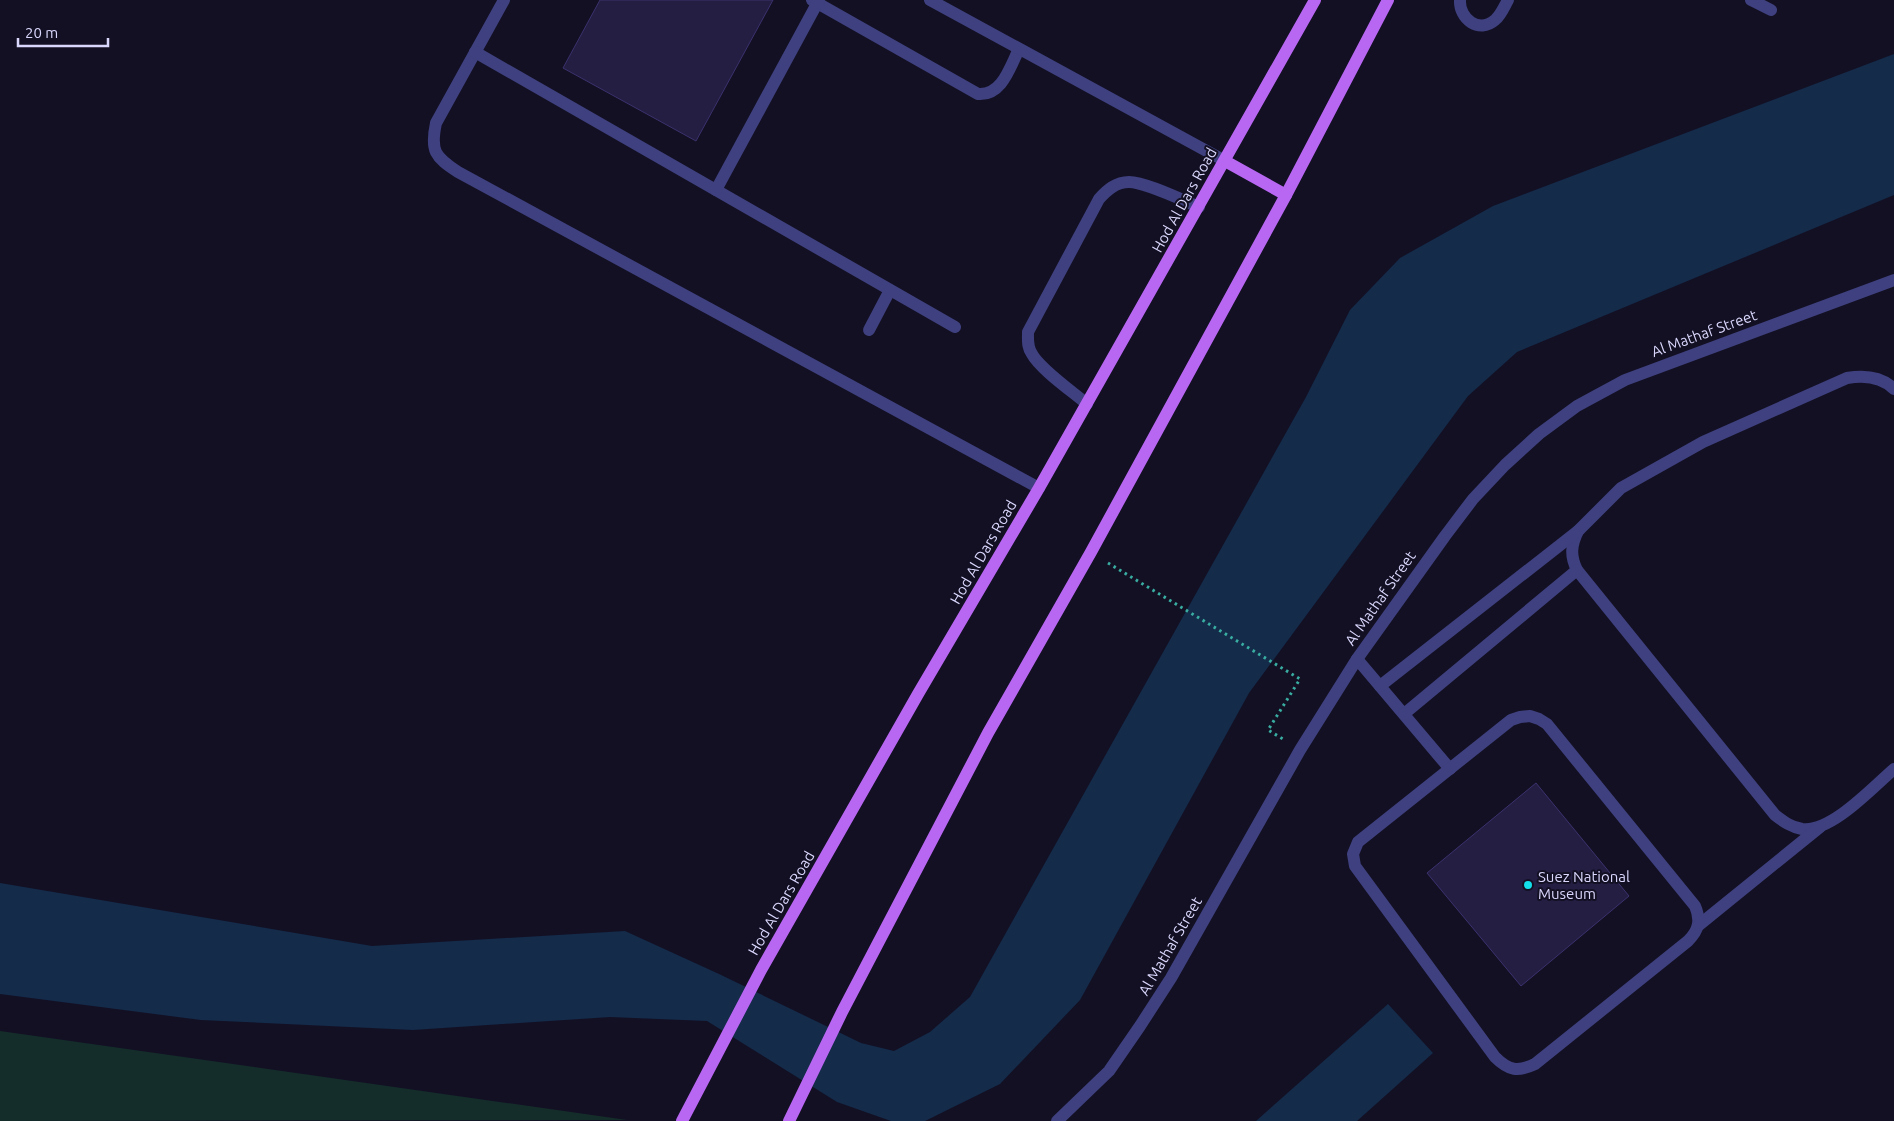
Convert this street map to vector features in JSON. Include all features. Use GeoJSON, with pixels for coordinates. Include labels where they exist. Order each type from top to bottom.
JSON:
{"type":"FeatureCollection","features":[{"type":"Feature","properties":{"kind":"main road","name":"Hod Al Dars Road"},"geometry":{"type":"LineString","coordinates":[[682,1121],[761,970],[913,703],[1087,404],[1315,0]]}},
{"type":"Feature","properties":{"kind":"main road"},"geometry":{"type":"LineString","coordinates":[[789,1121],[842,1012],[988,733],[1090,552],[1286,195],[1388,0]]}},
{"type":"Feature","properties":{"kind":"main road"},"geometry":{"type":"LineString","coordinates":[[1225,161],[1286,195]]}},
{"type":"Feature","properties":{"kind":"street"},"geometry":{"type":"LineString","coordinates":[[504,0],[436,123],[432,140],[437,154],[446,164],[1039,488]]}},
{"type":"Feature","properties":{"kind":"street"},"geometry":{"type":"LineString","coordinates":[[930,0],[1225,161]]}},
{"type":"Feature","properties":{"kind":"street"},"geometry":{"type":"LineString","coordinates":[[1460,0],[1460,8],[1465,18],[1473,24],[1484,25],[1494,22],[1501,14],[1508,0]]}},
{"type":"Feature","properties":{"kind":"street"},"geometry":{"type":"LineString","coordinates":[[1751,0],[1771,10]]}},
{"type":"Feature","properties":{"kind":"street"},"geometry":{"type":"LineString","coordinates":[[716,190],[816,1],[978,94],[987,95],[1000,86],[1019,48]]}},
{"type":"Feature","properties":{"kind":"street"},"geometry":{"type":"LineString","coordinates":[[475,52],[955,327]]}},
{"type":"Feature","properties":{"kind":"street"},"geometry":{"type":"LineString","coordinates":[[1087,404],[1032,356],[1028,345],[1028,332],[1099,199],[1107,190],[1117,184],[1129,182],[1140,184],[1199,207]]}},
{"type":"Feature","properties":{"kind":"street","name":"Al Mathaf Street"},"geometry":{"type":"LineString","coordinates":[[1057,1121],[1109,1071],[1140,1026],[1176,970],[1300,750],[1357,659],[1473,499],[1504,465],[1539,434],[1576,406],[1625,380],[1894,280]]}},
{"type":"Feature","properties":{"kind":"street"},"geometry":{"type":"LineString","coordinates":[[869,330],[890,290]]}},
{"type":"Feature","properties":{"kind":"street"},"geometry":{"type":"LineString","coordinates":[[1380,686],[1578,531],[1621,488],[1712,438],[1847,378],[1861,376],[1876,378],[1889,384],[1894,389]]}},
{"type":"Feature","properties":{"kind":"street"},"geometry":{"type":"LineString","coordinates":[[1578,531],[1573,540],[1571,550],[1572,561],[1577,570],[1775,815],[1788,825],[1804,829],[1820,827]]}},
{"type":"Feature","properties":{"kind":"street"},"geometry":{"type":"LineString","coordinates":[[1404,714],[1577,570]]}},
{"type":"Feature","properties":{"kind":"street"},"geometry":{"type":"LineString","coordinates":[[1357,659],[1450,769]]}},
{"type":"Feature","properties":{"kind":"street"},"geometry":{"type":"LineString","coordinates":[[1530,716],[1539,719],[1547,724],[1695,906],[1699,915],[1699,925],[1695,934],[1688,941],[1535,1064],[1525,1068],[1514,1069],[1503,1065],[1495,1057],[1355,866],[1353,860],[1352,854],[1358,842],[1450,769],[1511,720],[1530,716]]}},
{"type":"Feature","properties":{"kind":"street"},"geometry":{"type":"LineString","coordinates":[[1699,925],[1820,827],[1835,820],[1894,769]]}},
{"type":"Feature","properties":{"kind":"path"},"geometry":{"type":"LineString","coordinates":[[1090,552],[1300,679],[1268,730],[1300,750]]}},
{"type":"Feature","properties":{"kind":"green space"},"geometry":{"type":"Polygon","coordinates":[[[0,1031],[627,1120],[0,1121],[0,1031]]]}},
{"type":"Feature","properties":{"kind":"water"},"geometry":{"type":"Polygon","coordinates":[[[1894,54],[1894,195],[1517,352],[1468,396],[1249,693],[1080,1000],[1000,1084],[925,1121],[891,1121],[837,1102],[707,1021],[610,1017],[413,1030],[201,1020],[0,994],[0,883],[372,946],[625,931],[861,1043],[894,1051],[930,1032],[970,997],[1306,397],[1350,310],[1400,258],[1493,206],[1894,54]]]}},
{"type":"Feature","properties":{"kind":"water"},"geometry":{"type":"Polygon","coordinates":[[[1388,1004],[1433,1053],[1357,1121],[1256,1121],[1388,1004]]]}},
{"type":"Feature","properties":{"kind":"building"},"geometry":{"type":"Polygon","coordinates":[[[600,0],[773,0],[696,141],[563,68],[600,0]]]}},
{"type":"Feature","properties":{"kind":"building","name":"Suez National Museum"},"geometry":{"type":"Polygon","coordinates":[[[1536,783],[1629,896],[1521,986],[1427,873],[1536,783]]]}},
{"type":"Feature","properties":{"kind":"place","name":"Suez National Museum"},"geometry":{"type":"Point","coordinates":[1528,885]}}]}
